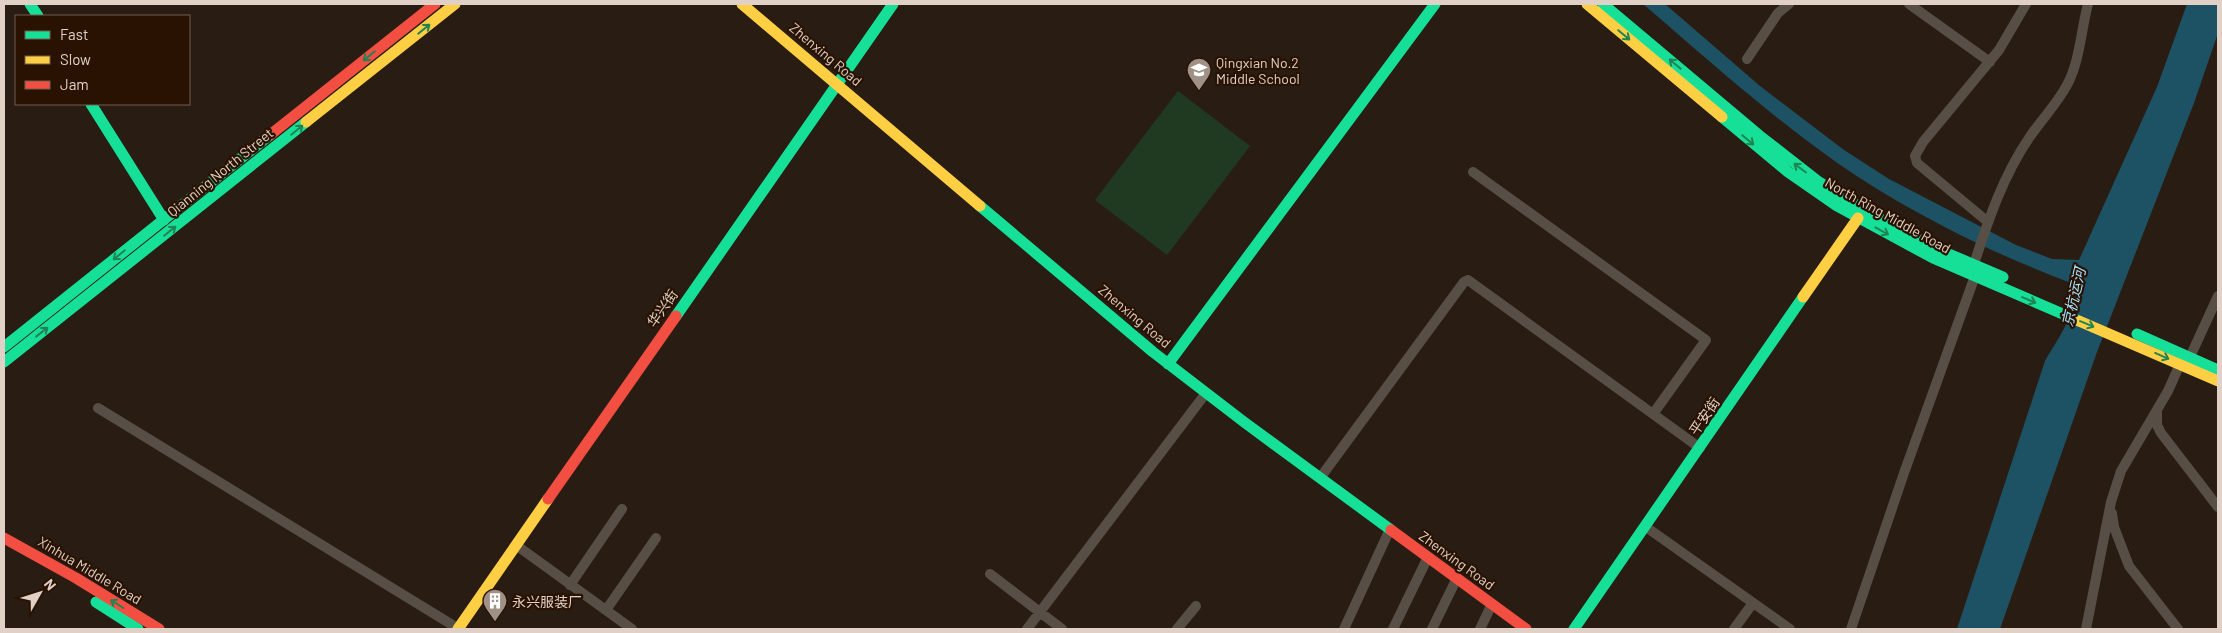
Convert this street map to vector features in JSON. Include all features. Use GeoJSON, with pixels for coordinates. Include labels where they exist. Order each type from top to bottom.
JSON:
{"type":"FeatureCollection","features":[{"type":"Feature","properties":{"kind":"main road"},"geometry":{"type":"LineString","coordinates":[[30,4],[37,15]]}},
{"type":"Feature","properties":{"kind":"main road","name":"Qianning North Street"},"geometry":{"type":"LineString","coordinates":[[4,347],[434,4]]}},
{"type":"Feature","properties":{"kind":"main road","name":"Qianning North Street"},"geometry":{"type":"LineString","coordinates":[[4,362],[455,4]]}},
{"type":"Feature","properties":{"kind":"main road","name":"Zhenxing Road"},"geometry":{"type":"LineString","coordinates":[[742,4],[1168,364],[1526,629]]}},
{"type":"Feature","properties":{"kind":"main road","name":"华兴街"},"geometry":{"type":"LineString","coordinates":[[458,629],[893,4]]}},
{"type":"Feature","properties":{"kind":"main road"},"geometry":{"type":"LineString","coordinates":[[1168,364],[1435,4]]}},
{"type":"Feature","properties":{"kind":"main road","name":"North Ring Middle Road"},"geometry":{"type":"LineString","coordinates":[[1586,4],[1788,172],[1813,191],[1858,218],[1933,258],[2120,333],[2190,357],[2218,370]]}},
{"type":"Feature","properties":{"kind":"main road","name":"North Ring Middle Road"},"geometry":{"type":"LineString","coordinates":[[1603,4],[1760,136],[1819,182],[1937,249],[1974,264],[2058,307]]}},
{"type":"Feature","properties":{"kind":"main road"},"geometry":{"type":"LineString","coordinates":[[92,105],[144,192],[164,220]]}},
{"type":"Feature","properties":{"kind":"main road","name":"平安街"},"geometry":{"type":"LineString","coordinates":[[1574,629],[1858,218]]}},
{"type":"Feature","properties":{"kind":"main road"},"geometry":{"type":"LineString","coordinates":[[4,339],[16,330],[34,323]]}},
{"type":"Feature","properties":{"kind":"main road","name":"North Ring Middle Road"},"geometry":{"type":"LineString","coordinates":[[2120,333],[2218,382]]}},
{"type":"Feature","properties":{"kind":"main road","name":"Xinhua Middle Road"},"geometry":{"type":"LineString","coordinates":[[4,538],[76,578],[159,629]]}},
{"type":"Feature","properties":{"kind":"main road","name":"Xinhua Middle Road"},"geometry":{"type":"LineString","coordinates":[[4,549],[70,586],[138,629]]}},
{"type":"Feature","properties":{"kind":"street"},"geometry":{"type":"LineString","coordinates":[[1747,59],[1778,13],[1789,4]]}},
{"type":"Feature","properties":{"kind":"street"},"geometry":{"type":"LineString","coordinates":[[1909,4],[1990,62]]}},
{"type":"Feature","properties":{"kind":"street"},"geometry":{"type":"LineString","coordinates":[[1988,222],[1917,163],[1914,158],[1923,142],[1999,50],[2026,4]]}},
{"type":"Feature","properties":{"kind":"street"},"geometry":{"type":"LineString","coordinates":[[1974,264],[1988,222],[2017,158],[2067,85],[2076,64],[2088,4]]}},
{"type":"Feature","properties":{"kind":"street"},"geometry":{"type":"LineString","coordinates":[[1473,172],[1706,340],[1653,414]]}},
{"type":"Feature","properties":{"kind":"street"},"geometry":{"type":"LineString","coordinates":[[1851,629],[1976,276]]}},
{"type":"Feature","properties":{"kind":"street"},"geometry":{"type":"LineString","coordinates":[[1320,478],[1464,282],[1468,280],[1700,448]]}},
{"type":"Feature","properties":{"kind":"street"},"geometry":{"type":"LineString","coordinates":[[2190,357],[2218,296]]}},
{"type":"Feature","properties":{"kind":"street"},"geometry":{"type":"LineString","coordinates":[[2086,629],[2110,502],[2121,471],[2157,410],[2180,364]]}},
{"type":"Feature","properties":{"kind":"street"},"geometry":{"type":"LineString","coordinates":[[1027,629],[1206,393]]}},
{"type":"Feature","properties":{"kind":"street"},"geometry":{"type":"LineString","coordinates":[[98,408],[458,629]]}},
{"type":"Feature","properties":{"kind":"street"},"geometry":{"type":"LineString","coordinates":[[2157,410],[2158,425],[2161,433],[2218,507]]}},
{"type":"Feature","properties":{"kind":"street"},"geometry":{"type":"LineString","coordinates":[[2110,502],[2114,527],[2129,566],[2178,629]]}},
{"type":"Feature","properties":{"kind":"street"},"geometry":{"type":"LineString","coordinates":[[570,584],[622,508]]}},
{"type":"Feature","properties":{"kind":"street"},"geometry":{"type":"LineString","coordinates":[[1646,527],[1789,629]]}},
{"type":"Feature","properties":{"kind":"street"},"geometry":{"type":"LineString","coordinates":[[1344,629],[1390,529]]}},
{"type":"Feature","properties":{"kind":"street"},"geometry":{"type":"LineString","coordinates":[[606,610],[656,538]]}},
{"type":"Feature","properties":{"kind":"street"},"geometry":{"type":"LineString","coordinates":[[516,545],[632,629]]}},
{"type":"Feature","properties":{"kind":"street"},"geometry":{"type":"LineString","coordinates":[[1393,629],[1428,557]]}},
{"type":"Feature","properties":{"kind":"street"},"geometry":{"type":"LineString","coordinates":[[990,574],[1062,629]]}},
{"type":"Feature","properties":{"kind":"street"},"geometry":{"type":"LineString","coordinates":[[1432,629],[1457,578]]}},
{"type":"Feature","properties":{"kind":"street"},"geometry":{"type":"LineString","coordinates":[[1734,629],[1753,603]]}},
{"type":"Feature","properties":{"kind":"street"},"geometry":{"type":"LineString","coordinates":[[1480,629],[1492,604]]}},
{"type":"Feature","properties":{"kind":"street"},"geometry":{"type":"LineString","coordinates":[[1177,629],[1196,606]]}},
{"type":"Feature","properties":{"kind":"green space"},"geometry":{"type":"Polygon","coordinates":[[[1178,91],[1250,146],[1167,255],[1095,200],[1178,91]]]}},
{"type":"Feature","properties":{"kind":"water","name":"京杭运河"},"geometry":{"type":"Polygon","coordinates":[[[1643,4],[1665,4],[1760,86],[1844,150],[1889,179],[2016,245],[2052,259],[2079,260],[2157,87],[2187,4],[2218,4],[2218,33],[2194,103],[2097,352],[2000,629],[1957,629],[2045,361],[2070,314],[2073,294],[2071,283],[2010,258],[1950,230],[1863,180],[1786,125],[1643,4]]]}},
{"type":"Feature","properties":{"kind":"traffic: fast"},"geometry":{"type":"LineString","coordinates":[[30,4],[37,15]]}},
{"type":"Feature","properties":{"kind":"traffic: fast"},"geometry":{"type":"LineString","coordinates":[[676,316],[893,4]]}},
{"type":"Feature","properties":{"kind":"traffic: fast"},"geometry":{"type":"LineString","coordinates":[[1168,364],[1435,4]]}},
{"type":"Feature","properties":{"kind":"traffic: fast"},"geometry":{"type":"LineString","coordinates":[[1603,4],[1760,136],[1819,182],[1868,212],[1937,249],[2003,277]]}},
{"type":"Feature","properties":{"kind":"traffic: fast"},"geometry":{"type":"LineString","coordinates":[[92,105],[164,220]]}},
{"type":"Feature","properties":{"kind":"traffic: fast"},"geometry":{"type":"LineString","coordinates":[[1722,117],[1788,172],[1837,206],[1933,258],[2079,321]]}},
{"type":"Feature","properties":{"kind":"traffic: fast"},"geometry":{"type":"LineString","coordinates":[[4,362],[306,122]]}},
{"type":"Feature","properties":{"kind":"traffic: fast"},"geometry":{"type":"LineString","coordinates":[[4,347],[270,135]]}},
{"type":"Feature","properties":{"kind":"traffic: fast"},"geometry":{"type":"LineString","coordinates":[[980,206],[1153,352],[1244,422],[1391,530]]}},
{"type":"Feature","properties":{"kind":"traffic: fast"},"geometry":{"type":"LineString","coordinates":[[1574,629],[1803,297]]}},
{"type":"Feature","properties":{"kind":"traffic: fast"},"geometry":{"type":"LineString","coordinates":[[2137,334],[2218,370]]}},
{"type":"Feature","properties":{"kind":"traffic: fast"},"geometry":{"type":"LineString","coordinates":[[96,602],[138,629]]}},
{"type":"Feature","properties":{"kind":"traffic: slow"},"geometry":{"type":"LineString","coordinates":[[306,122],[455,4]]}},
{"type":"Feature","properties":{"kind":"traffic: slow"},"geometry":{"type":"LineString","coordinates":[[742,4],[980,206]]}},
{"type":"Feature","properties":{"kind":"traffic: slow"},"geometry":{"type":"LineString","coordinates":[[1587,4],[1722,117]]}},
{"type":"Feature","properties":{"kind":"traffic: slow"},"geometry":{"type":"LineString","coordinates":[[1803,297],[1858,218]]}},
{"type":"Feature","properties":{"kind":"traffic: slow"},"geometry":{"type":"LineString","coordinates":[[2079,321],[2218,381]]}},
{"type":"Feature","properties":{"kind":"traffic: slow"},"geometry":{"type":"LineString","coordinates":[[458,629],[548,499]]}},
{"type":"Feature","properties":{"kind":"traffic: jam"},"geometry":{"type":"LineString","coordinates":[[270,135],[435,4]]}},
{"type":"Feature","properties":{"kind":"traffic: jam"},"geometry":{"type":"LineString","coordinates":[[548,499],[676,316]]}},
{"type":"Feature","properties":{"kind":"traffic: jam"},"geometry":{"type":"LineString","coordinates":[[1391,530],[1526,629]]}},
{"type":"Feature","properties":{"kind":"traffic: jam"},"geometry":{"type":"LineString","coordinates":[[4,538],[76,578],[159,629]]}},
{"type":"Feature","properties":{"kind":"place","name":"Qingxian No.2 Middle School"},"geometry":{"type":"Point","coordinates":[1199,91]}},
{"type":"Feature","properties":{"kind":"place","name":"永兴服装厂"},"geometry":{"type":"Point","coordinates":[495,622]}}]}
